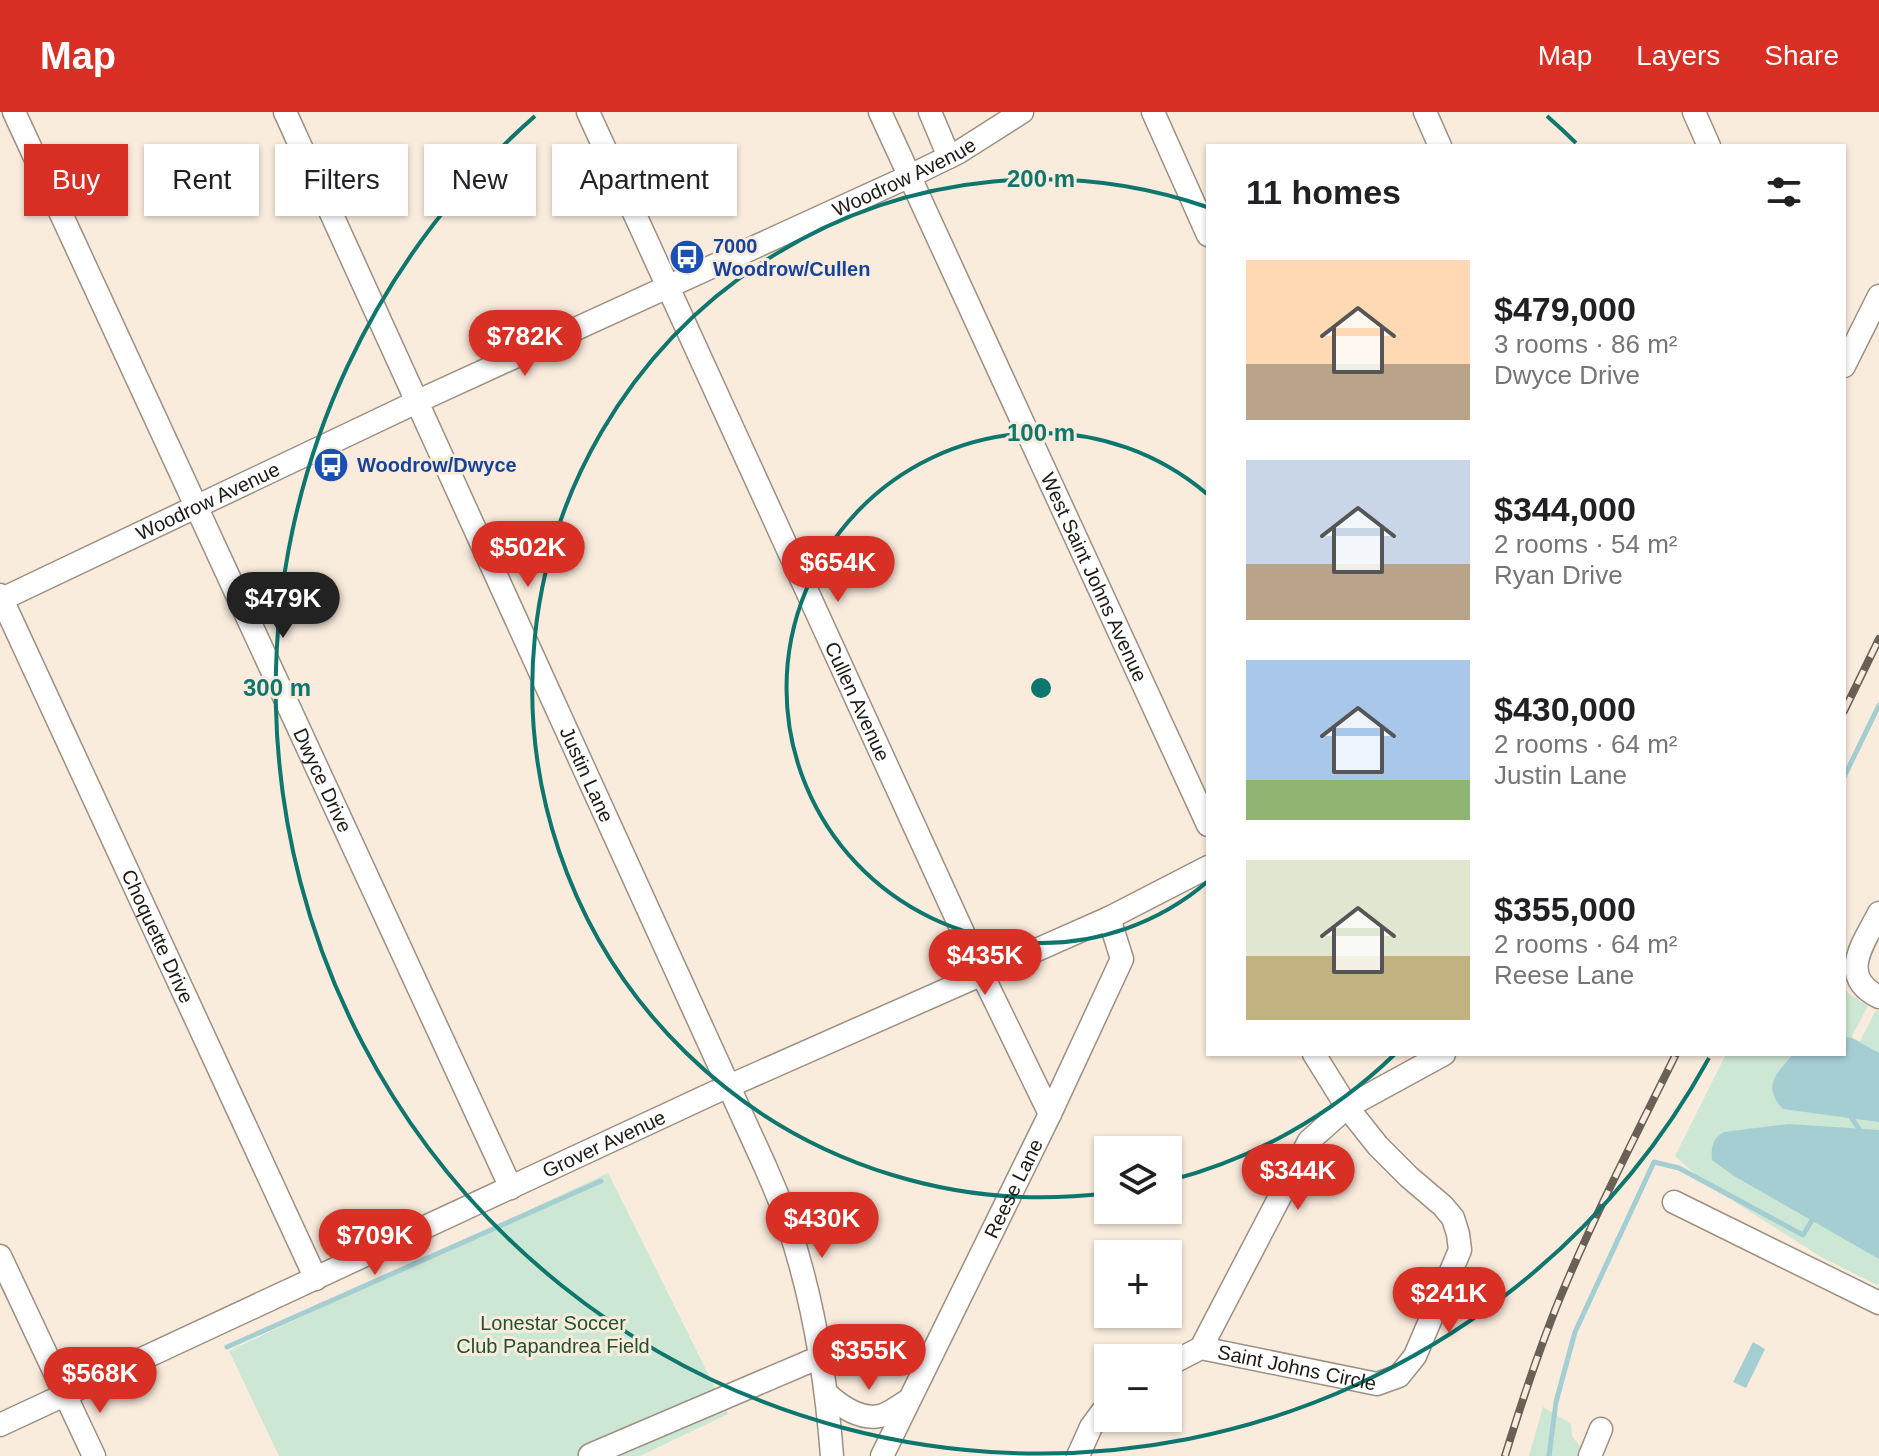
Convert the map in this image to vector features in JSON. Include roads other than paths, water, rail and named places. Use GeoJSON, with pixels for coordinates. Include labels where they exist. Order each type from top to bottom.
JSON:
{"type":"FeatureCollection","features":[{"type":"Feature","properties":{"kind":"street","name":"Dwyce Drive"},"geometry":{"type":"LineString","coordinates":[[14,112],[511,1188]]}},
{"type":"Feature","properties":{"kind":"street","name":"Justin Lane"},"geometry":{"type":"LineString","coordinates":[[285,112],[765,1166],[788,1224],[804,1280],[826,1393],[832,1456]]}},
{"type":"Feature","properties":{"kind":"street","name":"Cullen Avenue"},"geometry":{"type":"LineString","coordinates":[[588,112],[982,974],[1050,1114]]}},
{"type":"Feature","properties":{"kind":"street","name":"West Saint Johns Avenue"},"geometry":{"type":"LineString","coordinates":[[880,112],[1206,821]]}},
{"type":"Feature","properties":{"kind":"street"},"geometry":{"type":"LineString","coordinates":[[930,112],[949,157]]}},
{"type":"Feature","properties":{"kind":"street","name":"Woodrow Avenue"},"geometry":{"type":"LineString","coordinates":[[1,598],[417,402],[910,176],[990,134],[1022,112]]}},
{"type":"Feature","properties":{"kind":"street"},"geometry":{"type":"LineString","coordinates":[[1153,112],[1206,231]]}},
{"type":"Feature","properties":{"kind":"street"},"geometry":{"type":"LineString","coordinates":[[1425,112],[1439,144]]}},
{"type":"Feature","properties":{"kind":"street"},"geometry":{"type":"LineString","coordinates":[[1694,112],[1708,144]]}},
{"type":"Feature","properties":{"kind":"street"},"geometry":{"type":"LineString","coordinates":[[1846,356],[1879,296]]}},
{"type":"Feature","properties":{"kind":"street","name":"Choquette Drive"},"geometry":{"type":"LineString","coordinates":[[1,598],[316,1279]]}},
{"type":"Feature","properties":{"kind":"street","name":"Grover Avenue"},"geometry":{"type":"LineString","coordinates":[[0,1425],[729,1085],[1109,918],[1206,868]]}},
{"type":"Feature","properties":{"kind":"street"},"geometry":{"type":"LineString","coordinates":[[1879,913],[1856,965],[1859,980],[1879,997]]}},
{"type":"Feature","properties":{"kind":"street","name":"Reese Lane"},"geometry":{"type":"LineString","coordinates":[[882,1456],[1050,1114],[1122,959],[1109,918]]}},
{"type":"Feature","properties":{"kind":"street"},"geometry":{"type":"LineString","coordinates":[[1315,1056],[1347,1107]]}},
{"type":"Feature","properties":{"kind":"street"},"geometry":{"type":"LineString","coordinates":[[1182,1358],[1201,1348],[1309,1141],[1347,1107],[1440,1056]]}},
{"type":"Feature","properties":{"kind":"street","name":"Saint Johns Circle"},"geometry":{"type":"LineString","coordinates":[[1201,1348],[1377,1384],[1399,1376],[1415,1356],[1460,1250],[1458,1234],[1453,1218],[1443,1206],[1378,1146],[1347,1107]]}},
{"type":"Feature","properties":{"kind":"street"},"geometry":{"type":"LineString","coordinates":[[1674,1202],[1879,1303]]}},
{"type":"Feature","properties":{"kind":"street"},"geometry":{"type":"LineString","coordinates":[[0,1256],[94,1456]]}},
{"type":"Feature","properties":{"kind":"street"},"geometry":{"type":"LineString","coordinates":[[590,1455],[820,1357]]}},
{"type":"Feature","properties":{"kind":"street"},"geometry":{"type":"LineString","coordinates":[[826,1393],[844,1407],[863,1415],[879,1416],[909,1400]]}},
{"type":"Feature","properties":{"kind":"street"},"geometry":{"type":"LineString","coordinates":[[1078,1456],[1094,1423]]}},
{"type":"Feature","properties":{"kind":"street"},"geometry":{"type":"LineString","coordinates":[[1590,1456],[1601,1429]]}},
{"type":"Feature","properties":{"kind":"water"},"geometry":{"type":"Polygon","coordinates":[[[1846,1037],[1852,1038],[1879,1053],[1879,1122],[1783,1109],[1773,1093],[1772,1086],[1791,1056],[1846,1056],[1846,1037]]]}},
{"type":"Feature","properties":{"kind":"water"},"geometry":{"type":"Polygon","coordinates":[[[1789,1124],[1879,1130],[1879,1259],[1734,1176],[1712,1160],[1713,1144],[1724,1132],[1789,1124]]]}},
{"type":"Feature","properties":{"kind":"water"},"geometry":{"type":"Polygon","coordinates":[[[1753,1342],[1765,1349],[1746,1388],[1733,1382],[1753,1342]]]}},
{"type":"Feature","properties":{"kind":"waterway"},"geometry":{"type":"LineString","coordinates":[[1846,773],[1879,705]]}},
{"type":"Feature","properties":{"kind":"waterway"},"geometry":{"type":"LineString","coordinates":[[1849,1114],[1861,1132]]}},
{"type":"Feature","properties":{"kind":"waterway"},"geometry":{"type":"LineString","coordinates":[[1549,1456],[1556,1402],[1575,1332],[1654,1162],[1679,1168],[1803,1235],[1814,1217]]}},
{"type":"Feature","properties":{"kind":"waterway"},"geometry":{"type":"LineString","coordinates":[[227,1347],[601,1181]]}},
{"type":"Feature","properties":{"kind":"railway"},"geometry":{"type":"LineString","coordinates":[[1846,707],[1879,639]]}},
{"type":"Feature","properties":{"kind":"railway"},"geometry":{"type":"LineString","coordinates":[[1505,1456],[1562,1293],[1675,1056]]}},
{"type":"Feature","properties":{"kind":"place","name":"7000 Woodrow/Cullen"},"geometry":{"type":"Point","coordinates":[687,257]}},
{"type":"Feature","properties":{"kind":"place","name":"Woodrow/Dwyce"},"geometry":{"type":"Point","coordinates":[331,465]}},
{"type":"Feature","properties":{"kind":"park label","name":"Lonestar Soccer Club Papandrea Field"},"geometry":{"type":"Point","coordinates":[553,1334]}}]}
